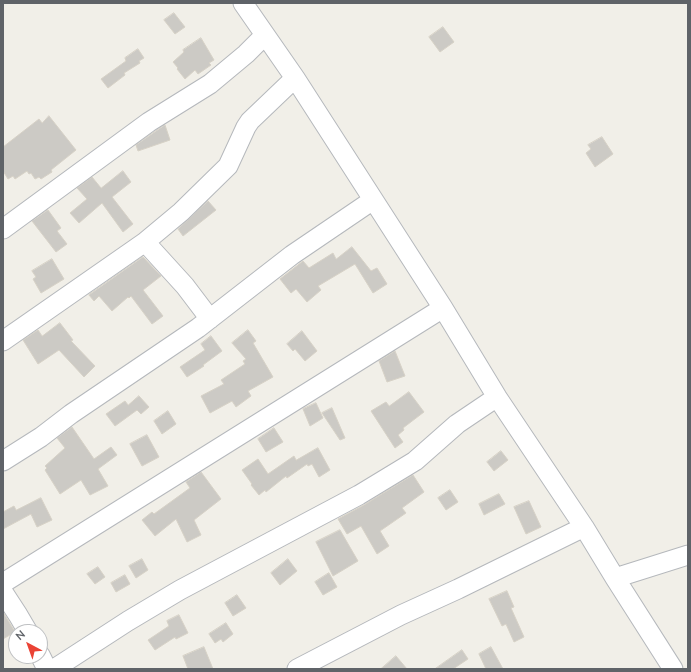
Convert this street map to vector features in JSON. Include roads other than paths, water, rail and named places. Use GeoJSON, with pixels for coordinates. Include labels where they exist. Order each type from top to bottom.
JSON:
{"type":"FeatureCollection","features":[{"type":"Feature","properties":{"kind":"street"},"geometry":{"type":"LineString","coordinates":[[244,3],[295,78],[443,308],[498,397],[584,527],[673,669]]}},
{"type":"Feature","properties":{"kind":"street"},"geometry":{"type":"LineString","coordinates":[[3,229],[149,122],[210,84],[265,35]]}},
{"type":"Feature","properties":{"kind":"street"},"geometry":{"type":"LineString","coordinates":[[3,341],[145,242],[181,212],[228,166],[250,121],[295,78]]}},
{"type":"Feature","properties":{"kind":"street"},"geometry":{"type":"LineString","coordinates":[[3,461],[41,437],[71,414],[210,320],[292,255],[373,200]]}},
{"type":"Feature","properties":{"kind":"street"},"geometry":{"type":"LineString","coordinates":[[145,242],[185,286],[210,320]]}},
{"type":"Feature","properties":{"kind":"street"},"geometry":{"type":"LineString","coordinates":[[3,583],[443,308]]}},
{"type":"Feature","properties":{"kind":"street"},"geometry":{"type":"LineString","coordinates":[[54,669],[128,621],[180,590],[359,495],[415,461],[457,424],[498,397]]}},
{"type":"Feature","properties":{"kind":"street"},"geometry":{"type":"LineString","coordinates":[[297,669],[400,615],[465,586],[584,527]]}},
{"type":"Feature","properties":{"kind":"street"},"geometry":{"type":"LineString","coordinates":[[615,578],[688,555]]}},
{"type":"Feature","properties":{"kind":"street"},"geometry":{"type":"LineString","coordinates":[[3,592],[23,624]]}}]}
